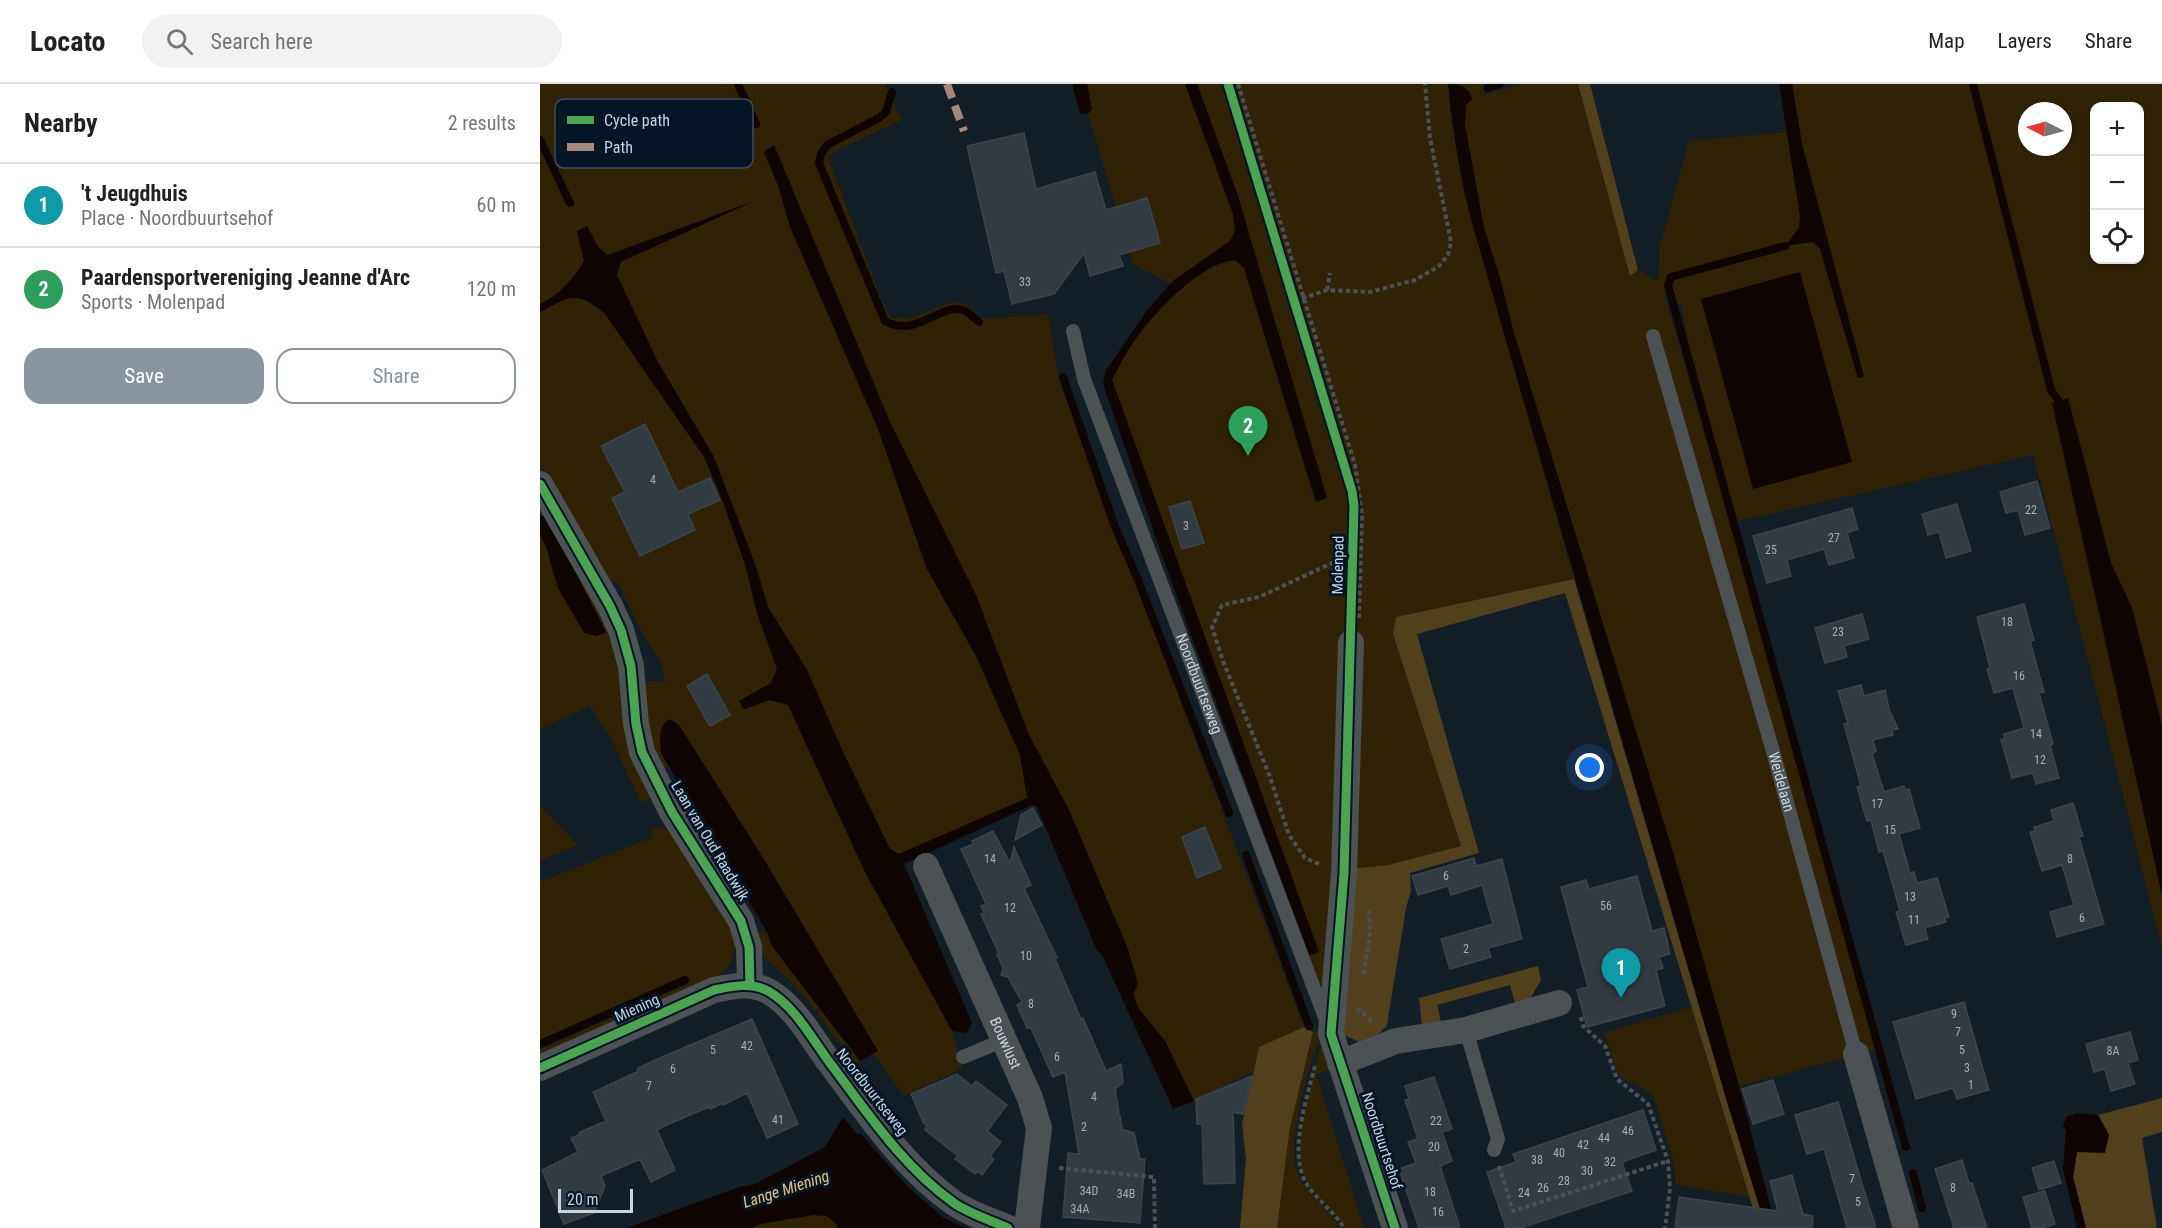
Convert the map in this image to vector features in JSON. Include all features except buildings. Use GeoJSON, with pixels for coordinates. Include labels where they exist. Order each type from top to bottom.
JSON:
{"type":"FeatureCollection","features":[{"type":"Feature","properties":{"kind":"street","name":"Laan van Oud Raadwijk"},"geometry":{"type":"LineString","coordinates":[[540,484],[610,606],[621,630],[631,666],[636,724],[642,752],[672,812],[741,921],[749,947],[750,985]]}},
{"type":"Feature","properties":{"kind":"street"},"geometry":{"type":"LineString","coordinates":[[1355,634],[1344,873],[1331,1034],[1340,1063],[1396,1041],[1466,1030],[1559,1003]]}},
{"type":"Feature","properties":{"kind":"street","name":"Bouwlust"},"geometry":{"type":"LineString","coordinates":[[926,866],[1030,1098],[1039,1128],[1026,1228]]}},
{"type":"Feature","properties":{"kind":"street","name":"Miening"},"geometry":{"type":"LineString","coordinates":[[540,1068],[714,990],[733,985],[750,985]]}},
{"type":"Feature","properties":{"kind":"street","name":"Noordbuurtseweg"},"geometry":{"type":"LineString","coordinates":[[750,985],[768,991],[789,1008],[882,1133],[928,1181],[955,1204],[1008,1228]]}},
{"type":"Feature","properties":{"kind":"street","name":"Weidelaan"},"geometry":{"type":"LineString","coordinates":[[1856,1054],[1906,1228]]}},
{"type":"Feature","properties":{"kind":"street","name":"Noordbuurtsehof"},"geometry":{"type":"LineString","coordinates":[[1340,1063],[1395,1228]]}},
{"type":"Feature","properties":{"kind":"lane","name":"Noordbuurtseweg"},"geometry":{"type":"LineString","coordinates":[[1073,331],[1084,380],[1331,1034]]}},
{"type":"Feature","properties":{"kind":"lane","name":"Weidelaan"},"geometry":{"type":"LineString","coordinates":[[1653,336],[1856,1054]]}},
{"type":"Feature","properties":{"kind":"lane"},"geometry":{"type":"LineString","coordinates":[[1466,1030],[1498,1139],[1494,1150]]}},
{"type":"Feature","properties":{"kind":"lane"},"geometry":{"type":"LineString","coordinates":[[963,1057],[1004,1040]]}},
{"type":"Feature","properties":{"kind":"path"},"geometry":{"type":"LineString","coordinates":[[1228,84],[1355,465],[1362,503],[1355,634]]}},
{"type":"Feature","properties":{"kind":"path"},"geometry":{"type":"LineString","coordinates":[[1238,84],[1339,446]]}},
{"type":"Feature","properties":{"kind":"path"},"geometry":{"type":"LineString","coordinates":[[1300,300],[1327,290],[1370,292],[1394,287],[1415,280],[1438,267],[1448,255],[1451,242],[1430,138],[1425,84]]}},
{"type":"Feature","properties":{"kind":"path"},"geometry":{"type":"LineString","coordinates":[[1327,290],[1330,273]]}},
{"type":"Feature","properties":{"kind":"path"},"geometry":{"type":"LineString","coordinates":[[1344,873],[1305,858],[1289,835],[1270,777],[1223,661],[1212,627],[1222,605],[1260,597],[1332,563],[1350,549],[1354,539]]}},
{"type":"Feature","properties":{"kind":"path"},"geometry":{"type":"LineString","coordinates":[[1559,1003],[1575,999],[1583,1026],[1605,1046],[1617,1079],[1648,1104],[1668,1161],[1670,1189],[1665,1228]]}},
{"type":"Feature","properties":{"kind":"path"},"geometry":{"type":"LineString","coordinates":[[1494,1150],[1514,1211],[1668,1161]]}},
{"type":"Feature","properties":{"kind":"path"},"geometry":{"type":"LineString","coordinates":[[1034,1165],[1154,1177],[1155,1228]]}},
{"type":"Feature","properties":{"kind":"shaded area"},"geometry":{"type":"Polygon","coordinates":[[[540,84],[885,84],[902,120],[828,157],[886,310],[892,318],[914,317],[952,302],[963,303],[984,319],[1048,314],[1059,381],[1304,1027],[1259,1047],[1254,1071],[1194,1101],[1165,1041],[1139,1010],[1133,994],[1128,949],[1069,810],[1028,733],[976,595],[890,422],[774,145],[764,152],[779,188],[790,227],[878,429],[927,569],[977,658],[1020,755],[1028,798],[899,854],[890,849],[806,668],[768,607],[755,564],[714,457],[658,362],[616,275],[621,262],[743,205],[608,255],[598,247],[587,226],[577,231],[584,261],[565,286],[540,304],[540,84]]]}},
{"type":"Feature","properties":{"kind":"shaded area"},"geometry":{"type":"Polygon","coordinates":[[[1087,84],[1185,84],[1234,214],[1235,231],[1230,241],[1171,284],[1133,264],[1088,114],[1092,109],[1087,84]]]}},
{"type":"Feature","properties":{"kind":"shaded area"},"geometry":{"type":"Polygon","coordinates":[[[1197,84],[1448,84],[1463,189],[1574,579],[1396,617],[1393,634],[1461,847],[1388,865],[1350,869],[1328,1017],[1309,955],[1318,951],[1112,380],[1132,345],[1166,303],[1207,270],[1221,263],[1235,260],[1244,268],[1315,501],[1327,498],[1237,193],[1197,84]]]}},
{"type":"Feature","properties":{"kind":"shaded area"},"geometry":{"type":"Polygon","coordinates":[[[1461,84],[1484,84],[1482,85],[1485,95],[1520,84],[1578,84],[1630,276],[1638,270],[1658,281],[1660,246],[1689,141],[1787,132],[1800,216],[1799,228],[1786,246],[1814,242],[1820,249],[1858,378],[1864,376],[1802,144],[1792,84],[2162,84],[2162,725],[2132,608],[2111,563],[2068,398],[2058,400],[2162,895],[2162,948],[2033,455],[1737,521],[1691,353],[1681,305],[1664,293],[1731,524],[1876,1050],[1739,1086],[1675,859],[1484,228],[1465,125],[1466,105],[1470,92],[1461,84]]]}},
{"type":"Feature","properties":{"kind":"shaded area"},"geometry":{"type":"Polygon","coordinates":[[[1578,84],[1590,84],[1638,270],[1630,276],[1578,84]]]}},
{"type":"Feature","properties":{"kind":"shaded area"},"geometry":{"type":"Polygon","coordinates":[[[566,298],[584,298],[605,314],[704,457],[745,564],[756,610],[777,669],[771,683],[739,701],[745,709],[770,700],[788,705],[865,872],[952,1031],[963,1068],[904,1096],[874,1054],[877,1051],[762,856],[661,753],[668,766],[660,772],[652,752],[644,686],[650,681],[665,682],[662,665],[641,631],[617,581],[609,585],[540,466],[540,312],[566,298]]]}},
{"type":"Feature","properties":{"kind":"shaded area"},"geometry":{"type":"Polygon","coordinates":[[[546,514],[612,624],[654,796],[641,803],[611,738],[590,706],[540,729],[540,535],[546,547],[546,514]]]}},
{"type":"Feature","properties":{"kind":"shaded area"},"geometry":{"type":"Polygon","coordinates":[[[1574,579],[1766,1228],[1759,1228],[1565,593],[1417,634],[1479,853],[1410,873],[1411,891],[1406,908],[1387,1025],[1379,1034],[1359,1042],[1342,1034],[1349,869],[1388,865],[1461,846],[1393,634],[1396,617],[1574,579]]]}},
{"type":"Feature","properties":{"kind":"shaded area"},"geometry":{"type":"Polygon","coordinates":[[[540,805],[578,845],[540,861],[540,805]]]}},
{"type":"Feature","properties":{"kind":"shaded area"},"geometry":{"type":"Polygon","coordinates":[[[650,828],[663,828],[677,833],[735,932],[734,951],[730,962],[718,977],[540,1057],[540,1050],[689,984],[684,976],[540,1040],[540,882],[653,837],[650,828]]]}},
{"type":"Feature","properties":{"kind":"shaded area"},"geometry":{"type":"Polygon","coordinates":[[[767,932],[772,946],[860,1061],[855,1064],[809,1002],[762,955],[756,933],[767,932]]]}},
{"type":"Feature","properties":{"kind":"shaded area"},"geometry":{"type":"Polygon","coordinates":[[[1538,966],[1541,980],[1531,997],[1516,1006],[1510,985],[1437,1005],[1442,1026],[1422,1025],[1419,998],[1538,966]]]}},
{"type":"Feature","properties":{"kind":"shaded area"},"geometry":{"type":"Polygon","coordinates":[[[1691,1007],[1750,1197],[1676,1185],[1673,1159],[1653,1095],[1619,1076],[1604,1033],[1691,1007]]]}},
{"type":"Feature","properties":{"kind":"shaded area"},"geometry":{"type":"Polygon","coordinates":[[[1304,1027],[1313,1032],[1290,1127],[1277,1228],[1240,1228],[1246,1159],[1242,1124],[1259,1047],[1304,1027]]]}},
{"type":"Feature","properties":{"kind":"shaded area"},"geometry":{"type":"Polygon","coordinates":[[[1323,1028],[1302,1095],[1294,1157],[1299,1178],[1304,1186],[1329,1213],[1339,1228],[1277,1228],[1290,1127],[1313,1032],[1323,1028]]]}},
{"type":"Feature","properties":{"kind":"shaded area"},"geometry":{"type":"Polygon","coordinates":[[[1324,1043],[1332,1069],[1316,1074],[1364,1228],[1345,1228],[1311,1188],[1302,1168],[1304,1115],[1321,1046],[1324,1043]]]}},
{"type":"Feature","properties":{"kind":"shaded area"},"geometry":{"type":"Polygon","coordinates":[[[2162,1098],[2162,1132],[2142,1138],[2157,1228],[2086,1228],[2073,1177],[2077,1152],[2109,1135],[2098,1115],[2162,1098]]]}},
{"type":"Feature","properties":{"kind":"shaded area"},"geometry":{"type":"Polygon","coordinates":[[[813,1215],[827,1216],[837,1225],[837,1228],[752,1228],[760,1224],[813,1215]]]}},
{"type":"Feature","properties":{"kind":"water"},"geometry":{"type":"Polygon","coordinates":[[[1072,84],[1087,84],[1092,109],[1088,114],[1080,113],[1072,84]]]}},
{"type":"Feature","properties":{"kind":"water"},"geometry":{"type":"Polygon","coordinates":[[[1185,84],[1197,84],[1237,193],[1327,498],[1316,502],[1244,268],[1235,260],[1221,263],[1207,270],[1166,303],[1132,345],[1112,380],[1319,952],[1309,955],[1165,564],[1103,384],[1105,372],[1147,310],[1174,280],[1230,241],[1235,231],[1233,214],[1185,84]]]}},
{"type":"Feature","properties":{"kind":"water"},"geometry":{"type":"Polygon","coordinates":[[[1448,84],[1463,87],[1472,99],[1466,105],[1465,125],[1484,228],[1675,859],[1739,1086],[1776,1228],[1766,1228],[1728,1105],[1474,230],[1458,158],[1448,84]]]}},
{"type":"Feature","properties":{"kind":"water"},"geometry":{"type":"Polygon","coordinates":[[[1779,84],[1792,84],[1802,144],[1864,377],[1858,378],[1820,249],[1813,242],[1785,246],[1799,228],[1800,216],[1779,84]]]}},
{"type":"Feature","properties":{"kind":"water"},"geometry":{"type":"Polygon","coordinates":[[[774,145],[890,422],[976,595],[1028,733],[1069,810],[1128,949],[1138,984],[1133,994],[1139,1009],[1165,1041],[1194,1101],[1173,1109],[1102,955],[1097,951],[1037,807],[1032,805],[904,864],[972,1023],[967,1033],[952,1031],[865,872],[788,705],[770,700],[744,709],[739,701],[771,683],[777,669],[756,610],[745,564],[704,457],[605,314],[596,306],[588,301],[574,298],[559,302],[540,312],[540,304],[565,286],[584,261],[577,231],[587,226],[598,247],[608,255],[754,201],[621,262],[617,275],[658,362],[714,457],[755,564],[768,607],[806,668],[890,849],[899,854],[1027,798],[1020,755],[977,658],[927,569],[878,429],[790,227],[779,188],[764,152],[774,145]]]}},
{"type":"Feature","properties":{"kind":"water"},"geometry":{"type":"Polygon","coordinates":[[[1800,272],[1852,462],[1753,489],[1701,299],[1800,272]]]}},
{"type":"Feature","properties":{"kind":"water"},"geometry":{"type":"Polygon","coordinates":[[[2068,398],[2111,563],[2132,608],[2162,725],[2162,895],[2052,403],[2068,398]]]}},
{"type":"Feature","properties":{"kind":"water"},"geometry":{"type":"Polygon","coordinates":[[[546,514],[606,632],[597,636],[584,633],[558,588],[546,547],[540,535],[540,517],[546,514]]]}},
{"type":"Feature","properties":{"kind":"water"},"geometry":{"type":"Polygon","coordinates":[[[670,719],[679,725],[762,856],[878,1051],[860,1061],[772,946],[767,932],[661,753],[661,729],[670,719]]]}},
{"type":"Feature","properties":{"kind":"water"},"geometry":{"type":"Polygon","coordinates":[[[2078,1113],[2098,1115],[2109,1135],[2105,1153],[2077,1152],[2073,1177],[2086,1228],[2077,1228],[2063,1169],[2066,1130],[2063,1127],[2066,1117],[2078,1113]]]}},
{"type":"Feature","properties":{"kind":"water","name":"Lange Miening"},"geometry":{"type":"Polygon","coordinates":[[[843,1117],[909,1188],[944,1218],[966,1228],[837,1228],[837,1225],[827,1216],[813,1215],[760,1224],[752,1228],[627,1228],[739,1187],[755,1184],[825,1147],[843,1117]]]}},
{"type":"Feature","properties":{"kind":"waterway"},"geometry":{"type":"LineString","coordinates":[[738,84],[745,99]]}},
{"type":"Feature","properties":{"kind":"waterway"},"geometry":{"type":"LineString","coordinates":[[1488,88],[1500,84]]}},
{"type":"Feature","properties":{"kind":"waterway"},"geometry":{"type":"LineString","coordinates":[[1973,84],[2051,390],[2058,400]]}},
{"type":"Feature","properties":{"kind":"waterway"},"geometry":{"type":"LineString","coordinates":[[892,92],[886,112],[879,118],[827,145],[821,154],[819,163],[885,321],[907,326],[954,309],[965,311],[979,322]]}},
{"type":"Feature","properties":{"kind":"waterway"},"geometry":{"type":"LineString","coordinates":[[753,117],[756,124]]}},
{"type":"Feature","properties":{"kind":"waterway"},"geometry":{"type":"LineString","coordinates":[[540,140],[570,203]]}},
{"type":"Feature","properties":{"kind":"waterway"},"geometry":{"type":"LineString","coordinates":[[1785,246],[1671,277],[1668,285],[1906,1147]]}},
{"type":"Feature","properties":{"kind":"waterway"},"geometry":{"type":"LineString","coordinates":[[1063,377],[1115,527],[1229,813]]}},
{"type":"Feature","properties":{"kind":"waterway"},"geometry":{"type":"LineString","coordinates":[[1246,855],[1309,1026]]}},
{"type":"Feature","properties":{"kind":"waterway"},"geometry":{"type":"LineString","coordinates":[[540,1044],[685,980]]}},
{"type":"Feature","properties":{"kind":"waterway"},"geometry":{"type":"LineString","coordinates":[[1913,1173],[1922,1208]]}},
{"type":"Feature","properties":{"kind":"marked path"},"geometry":{"type":"LineString","coordinates":[[947,84],[964,131]]}},
{"type":"Feature","properties":{"kind":"cycle path","name":"Molenpad"},"geometry":{"type":"LineString","coordinates":[[1228,84],[1352,491],[1354,506],[1344,873],[1331,1034],[1395,1228]]}},
{"type":"Feature","properties":{"kind":"cycle path"},"geometry":{"type":"LineString","coordinates":[[540,484],[610,606],[621,630],[631,666],[636,724],[642,752],[672,812],[741,921],[749,947],[750,985]]}},
{"type":"Feature","properties":{"kind":"cycle path"},"geometry":{"type":"LineString","coordinates":[[540,1068],[714,990],[741,986],[762,988],[778,997],[795,1014],[872,1119],[918,1173],[960,1207],[1008,1228]]}},
{"type":"Feature","properties":{"kind":"place","name":"Paardensportvereniging Jeanne d'Arc"},"geometry":{"type":"Point","coordinates":[1248,456]}},
{"type":"Feature","properties":{"kind":"place","name":"'t Jeugdhuis"},"geometry":{"type":"Point","coordinates":[1621,998]}}]}
